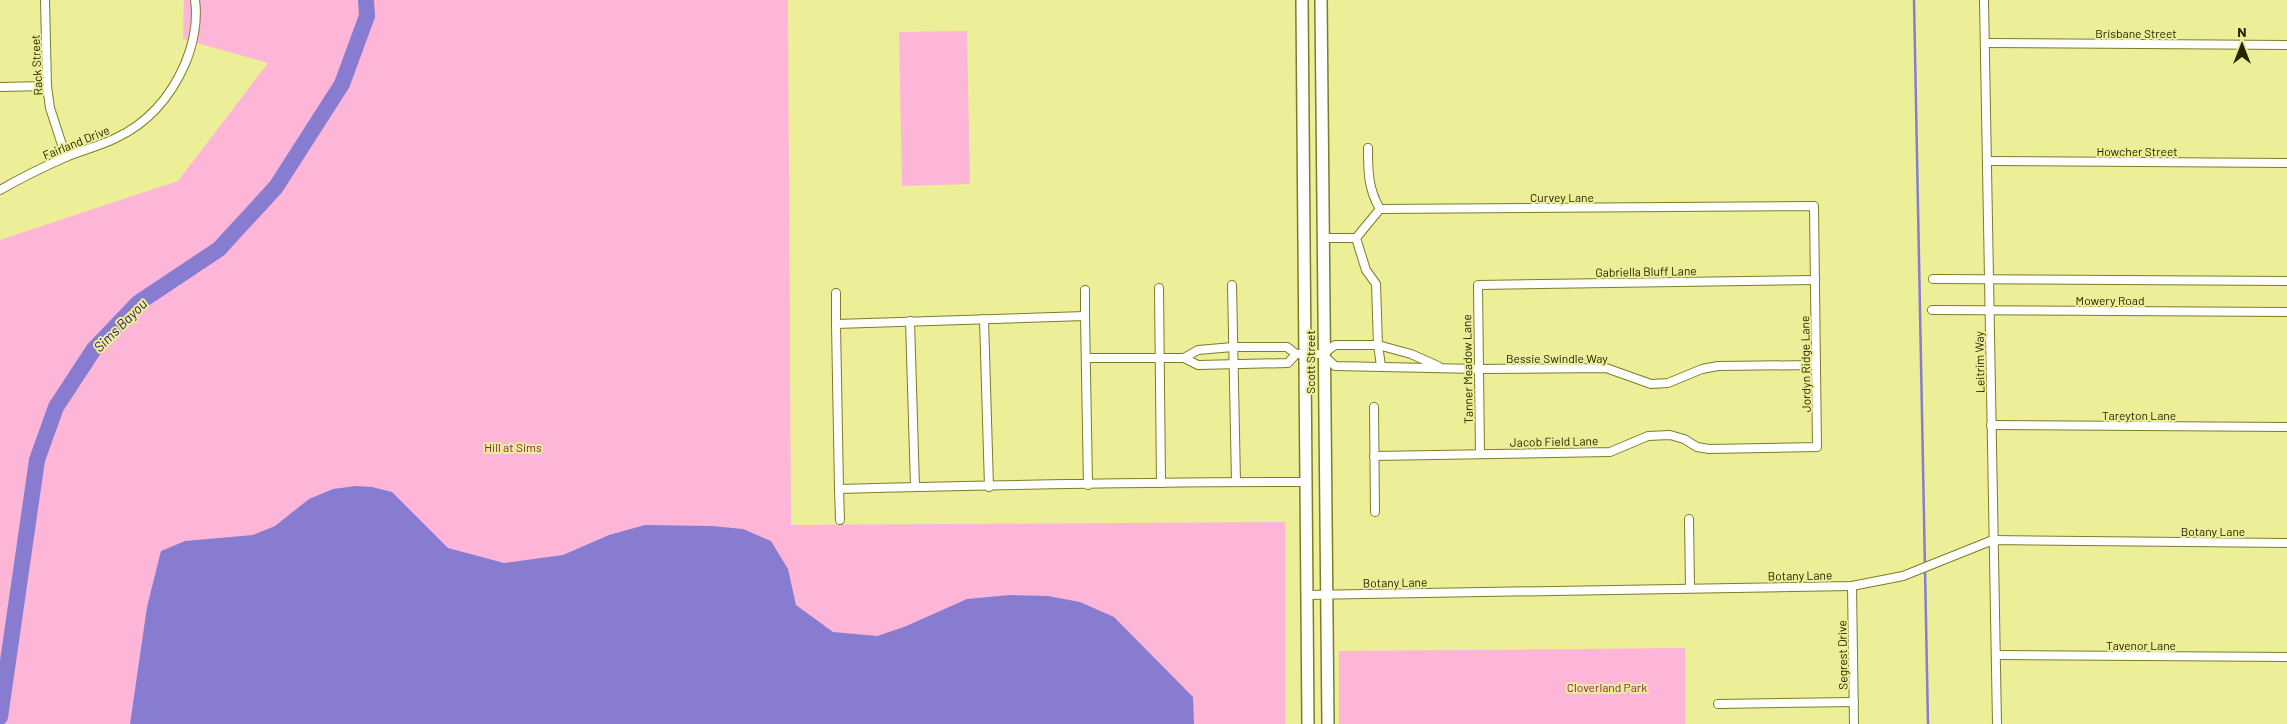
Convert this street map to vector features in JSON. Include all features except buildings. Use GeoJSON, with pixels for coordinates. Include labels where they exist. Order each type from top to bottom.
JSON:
{"type":"FeatureCollection","features":[{"type":"Feature","properties":{"kind":"main road","name":"Scott Street"},"geometry":{"type":"LineString","coordinates":[[1302,0],[1304,147],[1301,354],[1306,482],[1308,724]]}},
{"type":"Feature","properties":{"kind":"main road","name":"Scott Street"},"geometry":{"type":"LineString","coordinates":[[1321,0],[1328,724]]}},
{"type":"Feature","properties":{"kind":"main road"},"geometry":{"type":"LineString","coordinates":[[1304,147],[1323,147]]}},
{"type":"Feature","properties":{"kind":"street","name":"Rack Street"},"geometry":{"type":"LineString","coordinates":[[45,0],[46,86],[50,108],[66,157]]}},
{"type":"Feature","properties":{"kind":"street","name":"Fairland Drive"},"geometry":{"type":"LineString","coordinates":[[0,190],[66,157],[116,138],[144,120],[163,102],[178,79],[189,54],[194,28],[195,0]]}},
{"type":"Feature","properties":{"kind":"street","name":"Leitrim Way"},"geometry":{"type":"LineString","coordinates":[[1984,0],[1997,724]]}},
{"type":"Feature","properties":{"kind":"street","name":"Brisbane Street"},"geometry":{"type":"LineString","coordinates":[[1985,43],[2287,45]]}},
{"type":"Feature","properties":{"kind":"street"},"geometry":{"type":"LineString","coordinates":[[0,87],[46,86]]}},
{"type":"Feature","properties":{"kind":"street"},"geometry":{"type":"LineString","coordinates":[[1323,238],[1356,238],[1380,210],[1372,196],[1368,182],[1368,148]]}},
{"type":"Feature","properties":{"kind":"street","name":"Howcher Street"},"geometry":{"type":"LineString","coordinates":[[1987,161],[2287,163]]}},
{"type":"Feature","properties":{"kind":"street","name":"Curvey Lane"},"geometry":{"type":"LineString","coordinates":[[1380,210],[1814,206]]}},
{"type":"Feature","properties":{"kind":"street","name":"Jordyn Ridge Lane"},"geometry":{"type":"LineString","coordinates":[[1814,206],[1817,447]]}},
{"type":"Feature","properties":{"kind":"street"},"geometry":{"type":"LineString","coordinates":[[1356,238],[1366,270],[1376,284],[1378,345],[1381,366]]}},
{"type":"Feature","properties":{"kind":"street","name":"Mowery Road"},"geometry":{"type":"LineString","coordinates":[[1933,279],[2287,281]]}},
{"type":"Feature","properties":{"kind":"street","name":"Gabriella Bluff Lane"},"geometry":{"type":"LineString","coordinates":[[1478,285],[1815,280]]}},
{"type":"Feature","properties":{"kind":"street"},"geometry":{"type":"LineString","coordinates":[[1232,285],[1236,482]]}},
{"type":"Feature","properties":{"kind":"street","name":"Tanner Meadow Lane"},"geometry":{"type":"LineString","coordinates":[[1478,285],[1480,454]]}},
{"type":"Feature","properties":{"kind":"street"},"geometry":{"type":"LineString","coordinates":[[1159,288],[1161,483]]}},
{"type":"Feature","properties":{"kind":"street"},"geometry":{"type":"LineString","coordinates":[[1085,290],[1088,485]]}},
{"type":"Feature","properties":{"kind":"street"},"geometry":{"type":"LineString","coordinates":[[836,293],[840,520]]}},
{"type":"Feature","properties":{"kind":"street","name":"Mowery Road"},"geometry":{"type":"LineString","coordinates":[[1932,310],[2287,312]]}},
{"type":"Feature","properties":{"kind":"street"},"geometry":{"type":"LineString","coordinates":[[836,324],[1085,316]]}},
{"type":"Feature","properties":{"kind":"street"},"geometry":{"type":"LineString","coordinates":[[984,319],[989,487]]}},
{"type":"Feature","properties":{"kind":"street"},"geometry":{"type":"LineString","coordinates":[[910,321],[915,487]]}},
{"type":"Feature","properties":{"kind":"street","name":"Bessie Swindle Way"},"geometry":{"type":"LineString","coordinates":[[1301,354],[1323,354],[1335,345],[1378,345],[1412,354],[1442,367]]}},
{"type":"Feature","properties":{"kind":"street"},"geometry":{"type":"LineString","coordinates":[[1086,358],[1184,358],[1198,365],[1233,365],[1288,363],[1301,354],[1287,347],[1233,347],[1198,350],[1184,358]]}},
{"type":"Feature","properties":{"kind":"street"},"geometry":{"type":"LineString","coordinates":[[1259,347],[1260,364]]}},
{"type":"Feature","properties":{"kind":"street","name":"Bessie Swindle Way"},"geometry":{"type":"LineString","coordinates":[[1323,354],[1334,366],[1478,369],[1606,368],[1619,371],[1636,379],[1660,384],[1668,383],[1702,369],[1718,366],[1816,365]]}},
{"type":"Feature","properties":{"kind":"street"},"geometry":{"type":"LineString","coordinates":[[1374,407],[1375,512]]}},
{"type":"Feature","properties":{"kind":"street","name":"Tareyton Lane"},"geometry":{"type":"LineString","coordinates":[[1992,425],[2287,427]]}},
{"type":"Feature","properties":{"kind":"street","name":"Jacob Field Lane"},"geometry":{"type":"LineString","coordinates":[[1374,456],[1610,452],[1648,436],[1670,435],[1684,439],[1697,447],[1709,450],[1817,447]]}},
{"type":"Feature","properties":{"kind":"street"},"geometry":{"type":"LineString","coordinates":[[839,489],[1306,482]]}},
{"type":"Feature","properties":{"kind":"street"},"geometry":{"type":"LineString","coordinates":[[1689,519],[1690,588]]}},
{"type":"Feature","properties":{"kind":"street","name":"Botany Lane"},"geometry":{"type":"LineString","coordinates":[[1306,594],[1852,586],[1893,579],[1994,540],[2287,543]]}},
{"type":"Feature","properties":{"kind":"street","name":"Segrest Drive"},"geometry":{"type":"LineString","coordinates":[[1852,586],[1854,724]]}},
{"type":"Feature","properties":{"kind":"street","name":"Tavenor Lane"},"geometry":{"type":"LineString","coordinates":[[1996,655],[2287,657]]}},
{"type":"Feature","properties":{"kind":"street"},"geometry":{"type":"LineString","coordinates":[[1718,704],[1854,702]]}},
{"type":"Feature","properties":{"kind":"green space","name":"Hill at Sims"},"geometry":{"type":"Polygon","coordinates":[[[184,0],[788,0],[791,525],[1285,522],[1285,724],[0,724],[0,240],[178,181],[268,63],[183,39],[184,0]]]}},
{"type":"Feature","properties":{"kind":"green space"},"geometry":{"type":"Polygon","coordinates":[[[967,31],[970,184],[902,186],[899,32],[967,31]]]}},
{"type":"Feature","properties":{"kind":"green space","name":"Cloverland Park"},"geometry":{"type":"Polygon","coordinates":[[[1685,648],[1685,724],[1339,724],[1339,651],[1685,648]]]}},
{"type":"Feature","properties":{"kind":"shaded area"},"geometry":{"type":"Polygon","coordinates":[[[356,486],[372,487],[392,492],[448,548],[504,563],[563,555],[609,535],[645,525],[712,526],[743,529],[771,541],[788,569],[796,605],[833,632],[877,636],[904,627],[967,599],[1010,595],[1048,596],[1080,602],[1114,617],[1193,697],[1194,724],[130,724],[147,607],[161,551],[185,541],[253,535],[275,526],[309,499],[333,489],[356,486]]]}},
{"type":"Feature","properties":{"kind":"waterway","name":"Sims Bayou"},"geometry":{"type":"LineString","coordinates":[[0,717],[37,460],[56,407],[94,349],[138,303],[219,249],[276,187],[342,84],[367,16],[366,0]]}},
{"type":"Feature","properties":{"kind":"waterway"},"geometry":{"type":"LineString","coordinates":[[1914,0],[1928,724]]}}]}
